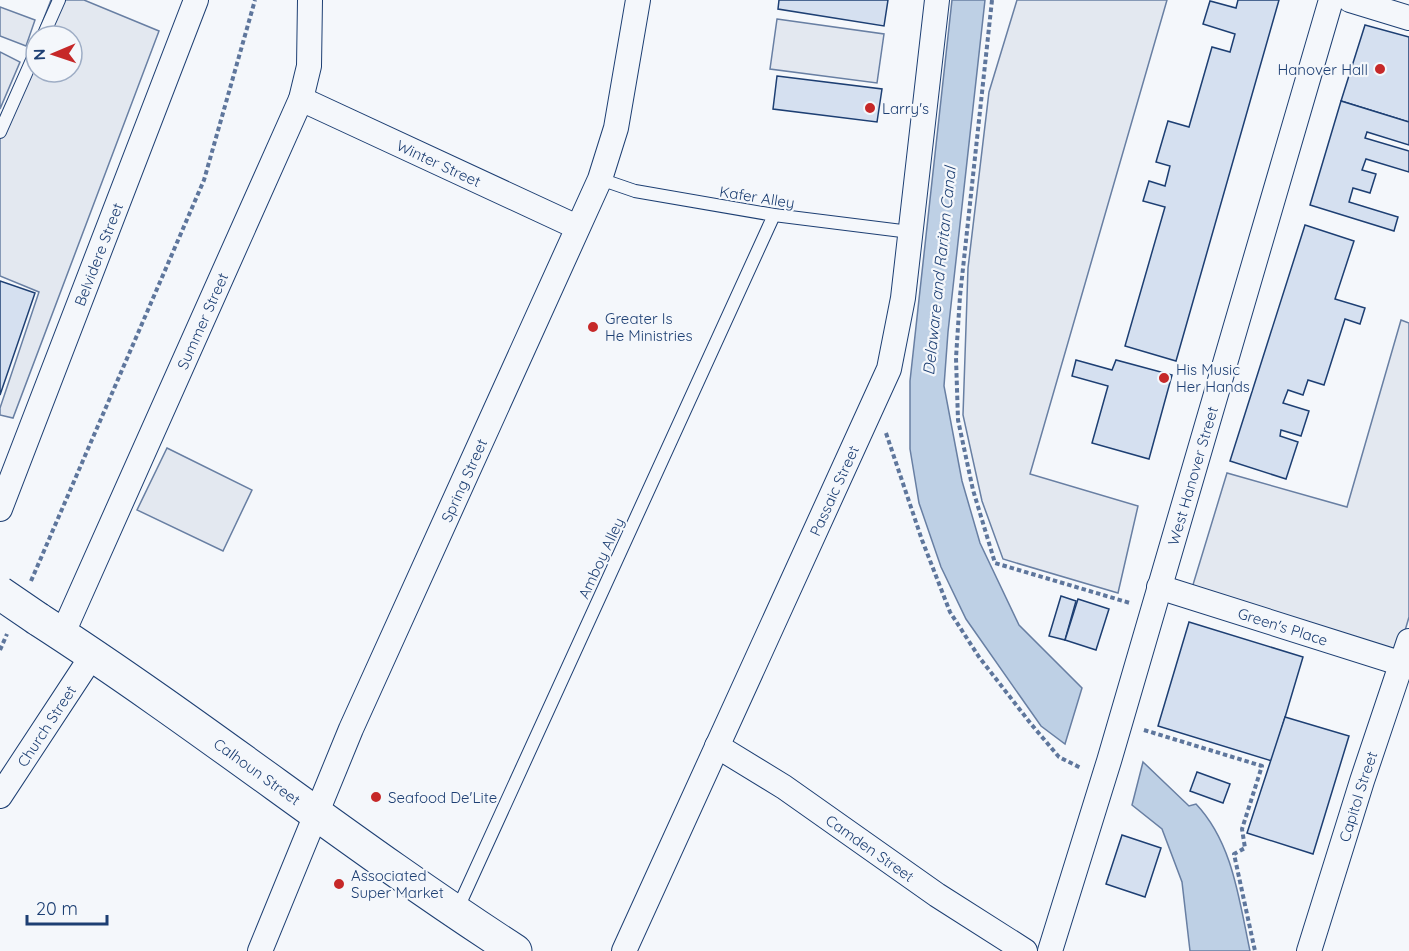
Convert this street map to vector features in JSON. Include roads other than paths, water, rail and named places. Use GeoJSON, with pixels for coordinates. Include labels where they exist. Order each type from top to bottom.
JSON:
{"type":"FeatureCollection","features":[{"type":"Feature","properties":{"kind":"main road","name":"Calhoun Street"},"geometry":{"type":"LineString","coordinates":[[14,589],[36,628],[92,656],[316,811],[456,913],[515,951]]}},
{"type":"Feature","properties":{"kind":"street","name":"Belvidere Street"},"geometry":{"type":"LineString","coordinates":[[0,509],[196,0]]}},
{"type":"Feature","properties":{"kind":"street","name":"Summer Street"},"geometry":{"type":"LineString","coordinates":[[36,628],[301,99],[309,66],[310,0]]}},
{"type":"Feature","properties":{"kind":"street","name":"Spring Street"},"geometry":{"type":"LineString","coordinates":[[260,951],[316,811],[600,179],[619,117],[638,0]]}},
{"type":"Feature","properties":{"kind":"street","name":"Passaic Street"},"geometry":{"type":"LineString","coordinates":[[624,951],[889,369],[897,339],[937,0]]}},
{"type":"Feature","properties":{"kind":"street","name":"West Hanover Street"},"geometry":{"type":"LineString","coordinates":[[1050,951],[1120,723],[1331,0]]}},
{"type":"Feature","properties":{"kind":"street"},"geometry":{"type":"LineString","coordinates":[[1350,0],[1409,18]]}},
{"type":"Feature","properties":{"kind":"street","name":"Winter Street"},"geometry":{"type":"LineString","coordinates":[[301,99],[577,227]]}},
{"type":"Feature","properties":{"kind":"street","name":"Green's Place"},"geometry":{"type":"LineString","coordinates":[[1159,587],[1406,657]]}},
{"type":"Feature","properties":{"kind":"street","name":"Church Street"},"geometry":{"type":"LineString","coordinates":[[0,796],[92,656]]}},
{"type":"Feature","properties":{"kind":"street","name":"Capitol Street"},"geometry":{"type":"LineString","coordinates":[[1309,951],[1406,657]]}},
{"type":"Feature","properties":{"kind":"street","name":"Camden Street"},"geometry":{"type":"LineString","coordinates":[[717,746],[784,787],[937,895],[1025,951]]}},
{"type":"Feature","properties":{"kind":"lane"},"geometry":{"type":"LineString","coordinates":[[48,24],[59,0]]}},
{"type":"Feature","properties":{"kind":"lane"},"geometry":{"type":"LineString","coordinates":[[0,132],[24,78]]}},
{"type":"Feature","properties":{"kind":"lane","name":"Kafer Alley"},"geometry":{"type":"LineString","coordinates":[[600,179],[634,191],[774,215],[910,232]]}},
{"type":"Feature","properties":{"kind":"lane","name":"Amboy Alley"},"geometry":{"type":"LineString","coordinates":[[456,913],[774,215]]}},
{"type":"Feature","properties":{"kind":"water","name":"Delaware and Raritan Canal"},"geometry":{"type":"Polygon","coordinates":[[[952,0],[985,0],[944,386],[962,481],[980,543],[1019,625],[1082,688],[1065,744],[1041,726],[966,619],[941,567],[919,503],[910,449],[910,381],[952,0]]]}},
{"type":"Feature","properties":{"kind":"water"},"geometry":{"type":"Polygon","coordinates":[[[1143,762],[1189,806],[1196,804],[1218,836],[1233,873],[1250,951],[1190,951],[1182,882],[1162,829],[1132,805],[1143,762]]]}},
{"type":"Feature","properties":{"kind":"place","name":"Hanover Hall"},"geometry":{"type":"Point","coordinates":[1380,69]}},
{"type":"Feature","properties":{"kind":"place","name":"Larry's"},"geometry":{"type":"Point","coordinates":[870,108]}},
{"type":"Feature","properties":{"kind":"place","name":"Greater Is He Ministries"},"geometry":{"type":"Point","coordinates":[593,327]}},
{"type":"Feature","properties":{"kind":"place","name":"His Music Her Hands"},"geometry":{"type":"Point","coordinates":[1164,378]}},
{"type":"Feature","properties":{"kind":"place","name":"Seafood De'Lite"},"geometry":{"type":"Point","coordinates":[376,797]}},
{"type":"Feature","properties":{"kind":"place","name":"Associated Super Market"},"geometry":{"type":"Point","coordinates":[339,884]}}]}
